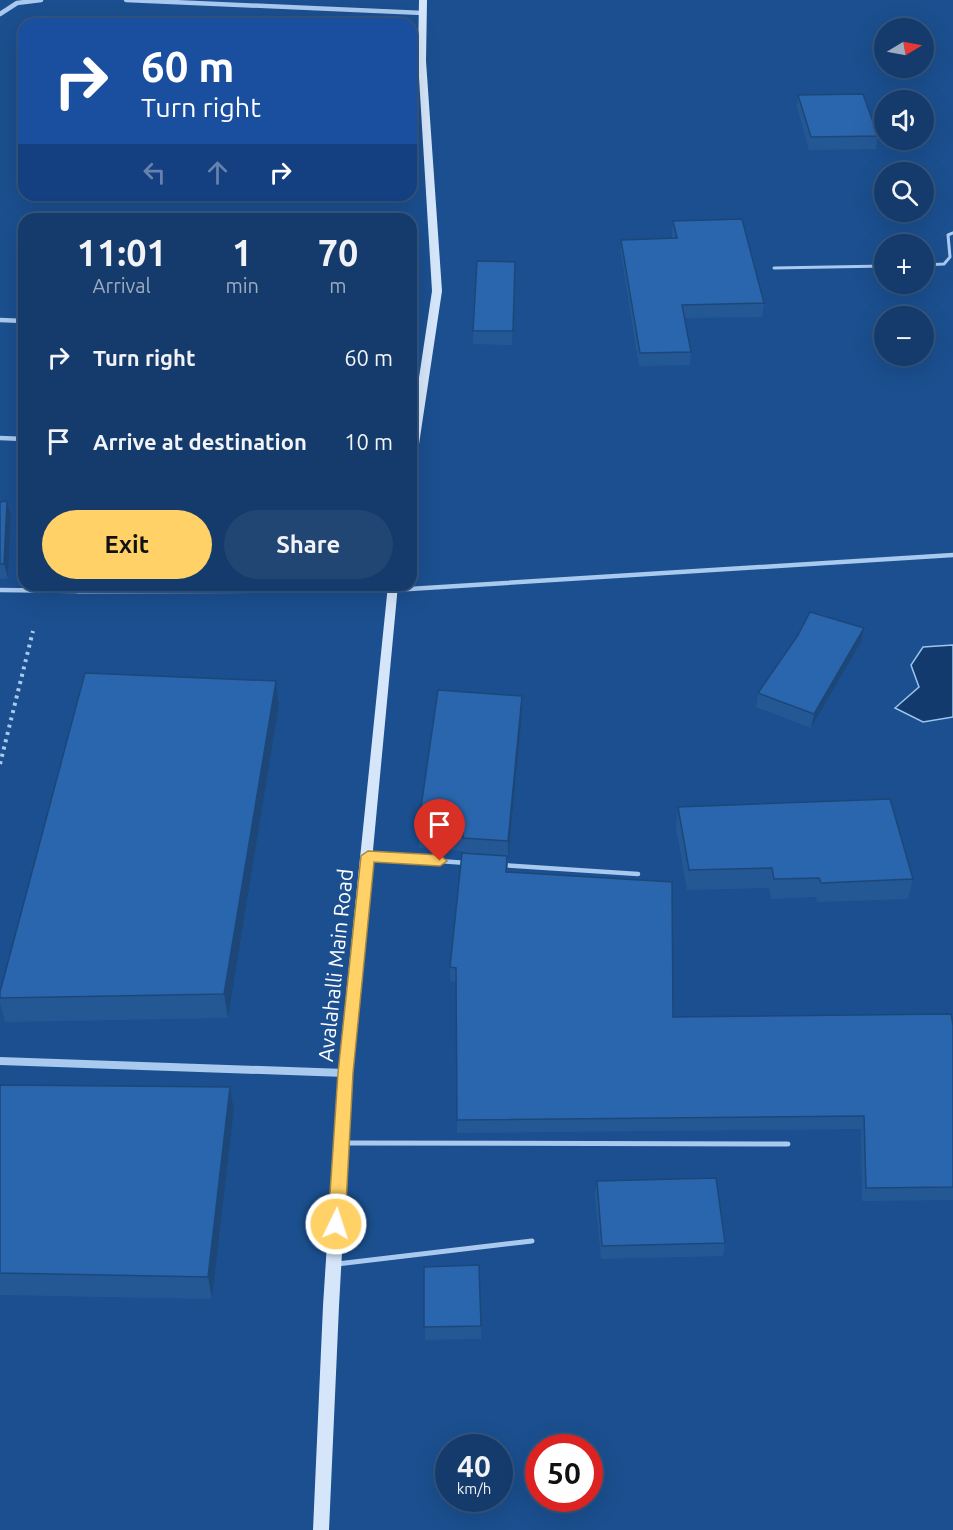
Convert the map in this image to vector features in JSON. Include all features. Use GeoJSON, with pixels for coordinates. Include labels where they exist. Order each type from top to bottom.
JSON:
{"type":"FeatureCollection","features":[{"type":"Feature","properties":{"kind":"main road"},"geometry":{"type":"LineString","coordinates":[[417,422],[436,291],[422,61],[423,0]]}},
{"type":"Feature","properties":{"kind":"main road","name":"Avalahalli Main Road"},"geometry":{"type":"LineString","coordinates":[[321,1530],[345,1073],[393,591]]}},
{"type":"Feature","properties":{"kind":"street"},"geometry":{"type":"LineString","coordinates":[[0,14],[17,3],[41,0]]}},
{"type":"Feature","properties":{"kind":"street"},"geometry":{"type":"LineString","coordinates":[[126,0],[423,13]]}},
{"type":"Feature","properties":{"kind":"street"},"geometry":{"type":"LineString","coordinates":[[417,61],[422,61]]}},
{"type":"Feature","properties":{"kind":"street"},"geometry":{"type":"LineString","coordinates":[[0,320],[18,321]]}},
{"type":"Feature","properties":{"kind":"street"},"geometry":{"type":"LineString","coordinates":[[0,1061],[345,1073]]}},
{"type":"Feature","properties":{"kind":"lane"},"geometry":{"type":"LineString","coordinates":[[934,265],[945,264],[950,257],[948,235],[953,233]]}},
{"type":"Feature","properties":{"kind":"lane"},"geometry":{"type":"LineString","coordinates":[[774,268],[874,266]]}},
{"type":"Feature","properties":{"kind":"lane"},"geometry":{"type":"LineString","coordinates":[[0,438],[18,439]]}},
{"type":"Feature","properties":{"kind":"lane"},"geometry":{"type":"LineString","coordinates":[[417,586],[953,555]]}},
{"type":"Feature","properties":{"kind":"lane"},"geometry":{"type":"LineString","coordinates":[[0,590],[18,590]]}},
{"type":"Feature","properties":{"kind":"lane"},"geometry":{"type":"LineString","coordinates":[[368,856],[476,863]]}},
{"type":"Feature","properties":{"kind":"lane"},"geometry":{"type":"LineString","coordinates":[[499,865],[638,874]]}},
{"type":"Feature","properties":{"kind":"lane"},"geometry":{"type":"LineString","coordinates":[[342,1143],[788,1144]]}},
{"type":"Feature","properties":{"kind":"lane"},"geometry":{"type":"LineString","coordinates":[[334,1264],[532,1241]]}},
{"type":"Feature","properties":{"kind":"path"},"geometry":{"type":"LineString","coordinates":[[0,764],[33,631]]}},
{"type":"Feature","properties":{"kind":"water"},"geometry":{"type":"Polygon","coordinates":[[[953,645],[953,717],[923,722],[895,708],[919,687],[911,665],[923,647],[953,645]]]}},
{"type":"Feature","properties":{"kind":"building"},"geometry":{"type":"Polygon","coordinates":[[[863,94],[874,125],[874,136],[811,137],[798,95],[863,94]]]}},
{"type":"Feature","properties":{"kind":"building"},"geometry":{"type":"Polygon","coordinates":[[[742,219],[764,303],[682,305],[691,352],[640,353],[621,240],[677,238],[673,221],[742,219]]]}},
{"type":"Feature","properties":{"kind":"building"},"geometry":{"type":"Polygon","coordinates":[[[477,261],[515,262],[513,331],[473,331],[477,261]]]}},
{"type":"Feature","properties":{"kind":"building"},"geometry":{"type":"Polygon","coordinates":[[[7,501],[4,564],[0,564],[0,502],[7,501]]]}},
{"type":"Feature","properties":{"kind":"building"},"geometry":{"type":"Polygon","coordinates":[[[810,612],[864,628],[814,714],[758,693],[798,635],[810,612]]]}},
{"type":"Feature","properties":{"kind":"building"},"geometry":{"type":"Polygon","coordinates":[[[85,673],[276,681],[224,994],[0,998],[85,673]]]}},
{"type":"Feature","properties":{"kind":"building"},"geometry":{"type":"Polygon","coordinates":[[[438,690],[522,696],[508,841],[463,838],[463,831],[418,828],[438,690]]]}},
{"type":"Feature","properties":{"kind":"building"},"geometry":{"type":"Polygon","coordinates":[[[890,799],[913,879],[821,883],[819,878],[774,879],[772,868],[689,870],[678,807],[890,799]]]}},
{"type":"Feature","properties":{"kind":"building"},"geometry":{"type":"Polygon","coordinates":[[[462,853],[507,856],[506,872],[672,882],[673,1017],[951,1014],[953,1025],[953,1187],[866,1188],[864,1116],[457,1120],[456,968],[450,967],[462,853]]]}},
{"type":"Feature","properties":{"kind":"building"},"geometry":{"type":"Polygon","coordinates":[[[0,1085],[230,1087],[208,1277],[0,1273],[0,1085]]]}},
{"type":"Feature","properties":{"kind":"building"},"geometry":{"type":"Polygon","coordinates":[[[716,1178],[725,1243],[602,1246],[597,1181],[716,1178]]]}},
{"type":"Feature","properties":{"kind":"building"},"geometry":{"type":"Polygon","coordinates":[[[479,1265],[481,1326],[424,1327],[424,1267],[479,1265]]]}},
{"type":"Feature","properties":{"kind":"route"},"geometry":{"type":"LineString","coordinates":[[336,1224],[345,1073],[368,856],[440,861]]}}]}
